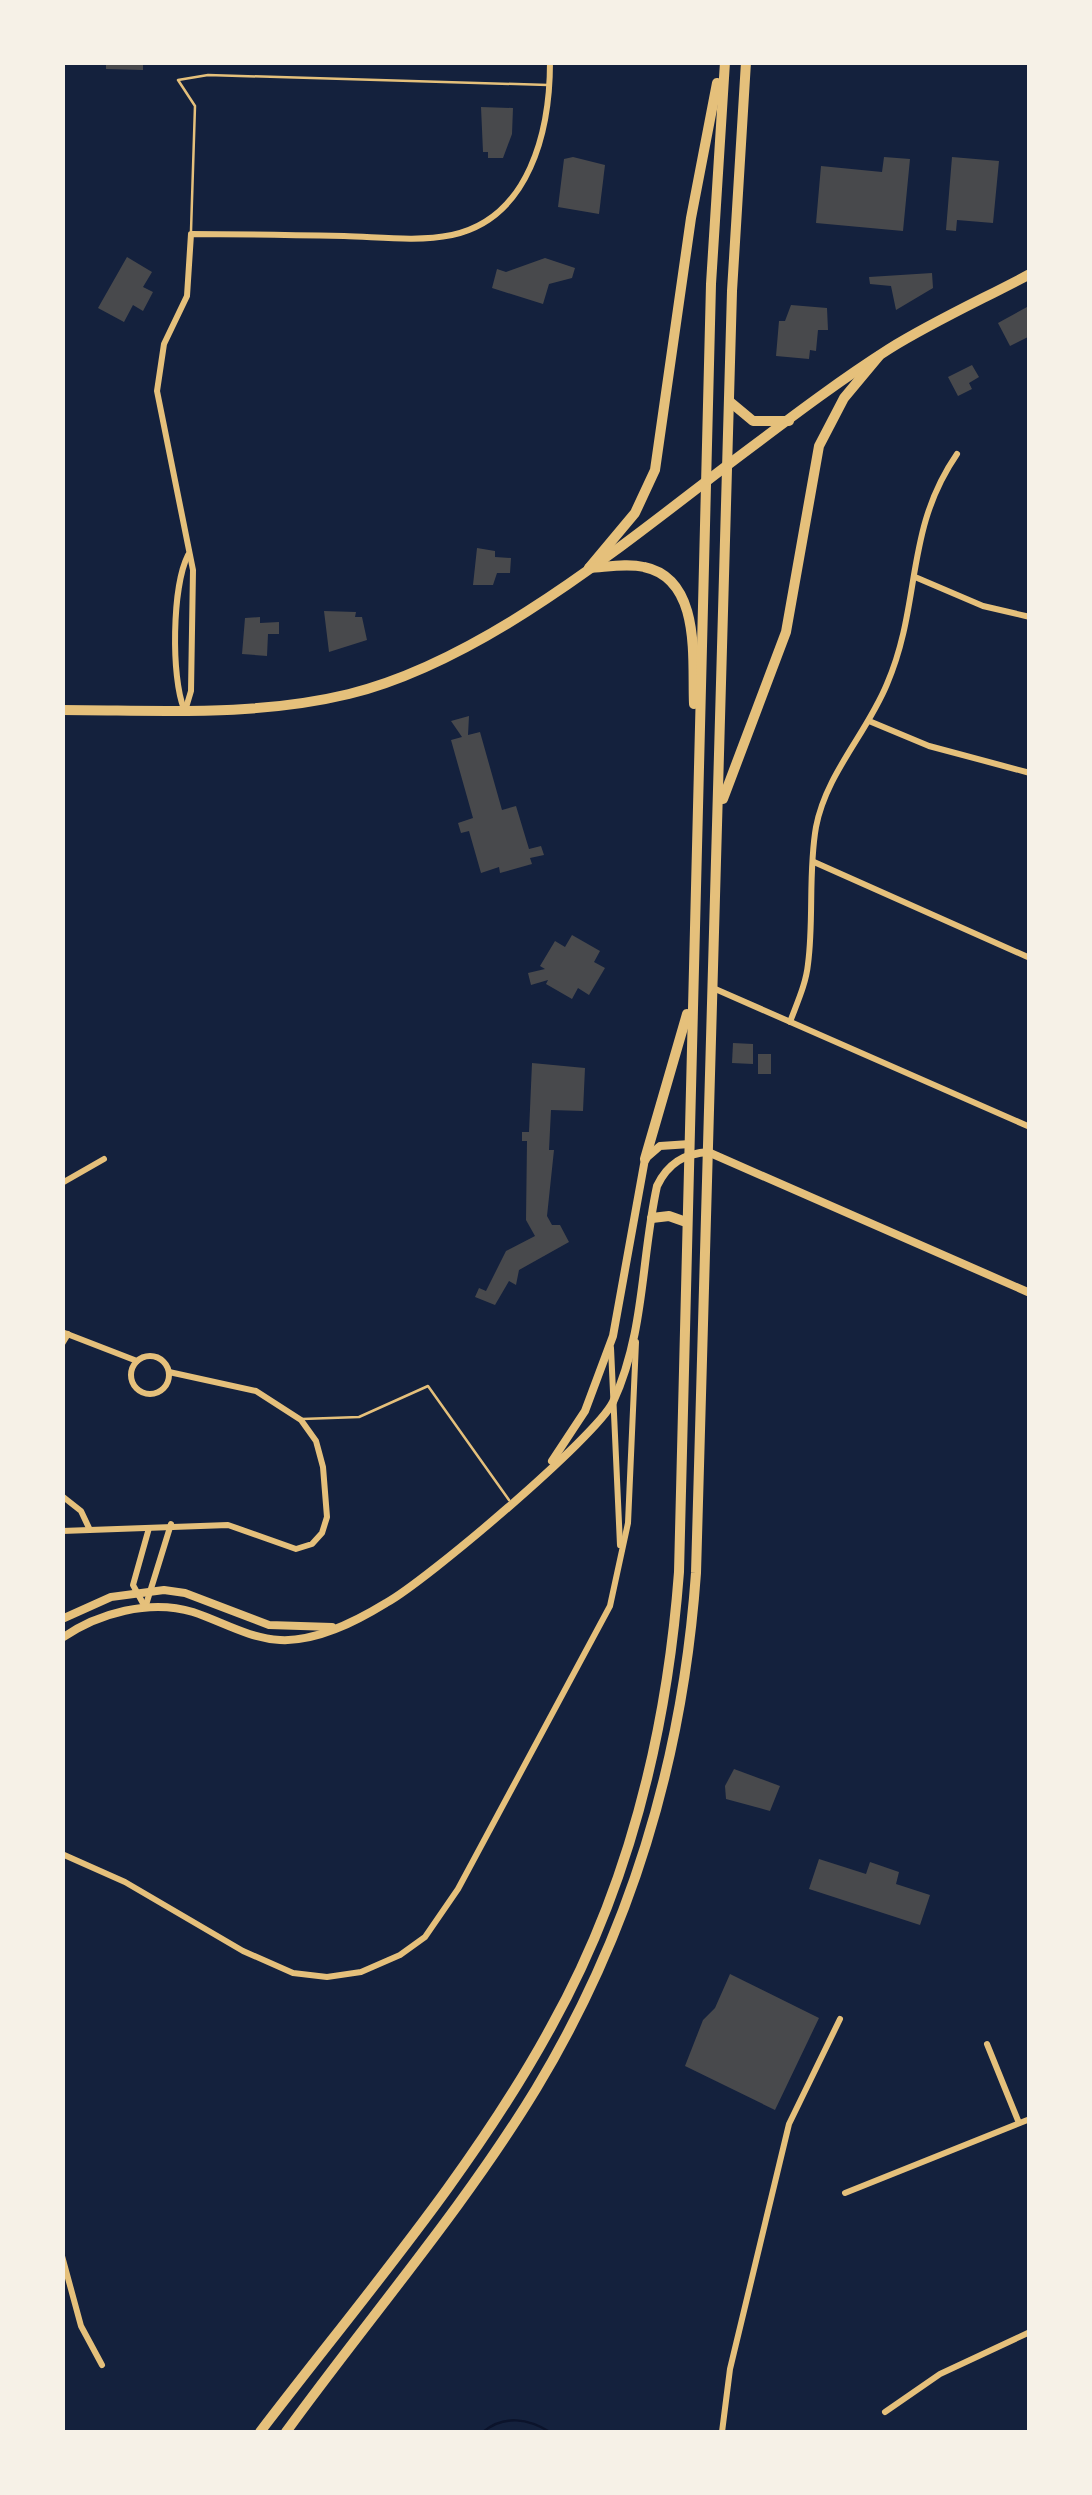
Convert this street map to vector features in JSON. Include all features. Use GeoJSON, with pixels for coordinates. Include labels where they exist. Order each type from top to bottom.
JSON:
{"type":"FeatureCollection","features":[{"type":"Feature","properties":{"kind":"main road"},"geometry":{"type":"LineString","coordinates":[[260,2432],[510,2097],[568,1997],[619,1875],[654,1756],[674,1635],[713,246],[723,62]]}},
{"type":"Feature","properties":{"kind":"main road"},"geometry":{"type":"LineString","coordinates":[[589,568],[636,512],[655,470],[691,218],[723,62]]}},
{"type":"Feature","properties":{"kind":"main road"},"geometry":{"type":"LineString","coordinates":[[286,2432],[534,2092],[597,1975],[636,1881],[670,1760],[691,1637],[709,1152],[729,401],[746,62]]}},
{"type":"Feature","properties":{"kind":"main road"},"geometry":{"type":"LineString","coordinates":[[62,710],[266,708],[368,688],[470,642],[589,568],[642,534],[727,465],[878,356],[1030,274]]}},
{"type":"Feature","properties":{"kind":"main road"},"geometry":{"type":"LineString","coordinates":[[718,819],[734,761],[782,644],[819,446],[844,398],[878,356]]}},
{"type":"Feature","properties":{"kind":"main road"},"geometry":{"type":"LineString","coordinates":[[729,401],[753,421],[789,421]]}},
{"type":"Feature","properties":{"kind":"main road"},"geometry":{"type":"LineString","coordinates":[[589,568],[649,568],[668,578],[681,595],[690,626],[698,776]]}},
{"type":"Feature","properties":{"kind":"main road"},"geometry":{"type":"LineString","coordinates":[[645,1159],[692,994]]}},
{"type":"Feature","properties":{"kind":"main road"},"geometry":{"type":"LineString","coordinates":[[652,1218],[669,1216],[686,1222]]}},
{"type":"Feature","properties":{"kind":"street"},"geometry":{"type":"LineString","coordinates":[[185,710],[191,691],[193,570],[186,518],[157,391],[164,344],[187,296],[191,234],[421,239],[467,230],[501,207],[528,172],[545,131],[550,62]]}},
{"type":"Feature","properties":{"kind":"street"},"geometry":{"type":"LineString","coordinates":[[790,1022],[808,967],[816,828],[826,796],[870,721],[900,650],[927,506],[957,454]]}},
{"type":"Feature","properties":{"kind":"street"},"geometry":{"type":"LineString","coordinates":[[185,710],[176,685],[180,583],[188,554]]}},
{"type":"Feature","properties":{"kind":"street"},"geometry":{"type":"LineString","coordinates":[[915,577],[984,606],[1030,617]]}},
{"type":"Feature","properties":{"kind":"street"},"geometry":{"type":"LineString","coordinates":[[870,721],[929,746],[1030,773]]}},
{"type":"Feature","properties":{"kind":"street"},"geometry":{"type":"LineString","coordinates":[[814,862],[1030,958]]}},
{"type":"Feature","properties":{"kind":"street"},"geometry":{"type":"LineString","coordinates":[[714,988],[1030,1127]]}},
{"type":"Feature","properties":{"kind":"street"},"geometry":{"type":"LineString","coordinates":[[621,1551],[616,1522],[613,1336],[645,1159],[660,1146],[709,1152],[1030,1293]]}},
{"type":"Feature","properties":{"kind":"street"},"geometry":{"type":"LineString","coordinates":[[62,1854],[146,1892],[280,1969],[338,1976],[390,1961],[425,1937],[458,1889],[598,1631],[614,1592],[628,1522],[636,1340],[652,1218],[660,1179],[688,1148]]}},
{"type":"Feature","properties":{"kind":"street"},"geometry":{"type":"LineString","coordinates":[[62,1183],[104,1159]]}},
{"type":"Feature","properties":{"kind":"street"},"geometry":{"type":"LineString","coordinates":[[62,1344],[65,1333],[137,1362],[158,1357],[169,1372],[256,1391],[301,1420],[316,1441],[324,1475],[327,1518],[312,1544],[290,1549],[238,1526],[171,1524],[62,1531]]}},
{"type":"Feature","properties":{"kind":"street"},"geometry":{"type":"LineString","coordinates":[[544,1472],[586,1411],[613,1336]]}},
{"type":"Feature","properties":{"kind":"street"},"geometry":{"type":"LineString","coordinates":[[62,1638],[99,1619],[146,1608],[191,1612],[248,1634],[278,1640],[320,1636],[390,1601],[592,1432],[612,1402],[636,1340]]}},
{"type":"Feature","properties":{"kind":"street"},"geometry":{"type":"LineString","coordinates":[[137,1362],[133,1382],[146,1393],[164,1389],[169,1372]]}},
{"type":"Feature","properties":{"kind":"street"},"geometry":{"type":"LineString","coordinates":[[62,1496],[82,1511],[89,1528]]}},
{"type":"Feature","properties":{"kind":"street"},"geometry":{"type":"LineString","coordinates":[[146,1608],[171,1524]]}},
{"type":"Feature","properties":{"kind":"street"},"geometry":{"type":"LineString","coordinates":[[146,1608],[134,1592],[136,1567],[149,1528]]}},
{"type":"Feature","properties":{"kind":"street"},"geometry":{"type":"LineString","coordinates":[[62,1619],[96,1602],[151,1590],[184,1593],[269,1625],[332,1627]]}},
{"type":"Feature","properties":{"kind":"street"},"geometry":{"type":"LineString","coordinates":[[722,2432],[730,2369],[789,2124],[840,2019]]}},
{"type":"Feature","properties":{"kind":"street"},"geometry":{"type":"LineString","coordinates":[[987,2044],[1018,2124]]}},
{"type":"Feature","properties":{"kind":"street"},"geometry":{"type":"LineString","coordinates":[[845,2193],[1030,2119]]}},
{"type":"Feature","properties":{"kind":"street"},"geometry":{"type":"LineString","coordinates":[[62,2256],[81,2326],[102,2366]]}},
{"type":"Feature","properties":{"kind":"street"},"geometry":{"type":"LineString","coordinates":[[884,2412],[931,2380],[1030,2332]]}},
{"type":"Feature","properties":{"kind":"lane"},"geometry":{"type":"LineString","coordinates":[[191,234],[196,106],[178,80],[208,75],[550,85]]}},
{"type":"Feature","properties":{"kind":"lane"},"geometry":{"type":"LineString","coordinates":[[301,1420],[359,1416],[428,1386],[510,1501]]}},
{"type":"Feature","properties":{"kind":"building"},"geometry":{"type":"Polygon","coordinates":[[[106,62],[143,62],[143,70],[106,69],[106,62]]]}},
{"type":"Feature","properties":{"kind":"building"},"geometry":{"type":"Polygon","coordinates":[[[481,107],[513,108],[512,134],[503,158],[488,158],[488,152],[483,152],[481,107]]]}},
{"type":"Feature","properties":{"kind":"building"},"geometry":{"type":"Polygon","coordinates":[[[573,157],[605,165],[599,214],[558,207],[564,159],[573,157]]]}},
{"type":"Feature","properties":{"kind":"building"},"geometry":{"type":"Polygon","coordinates":[[[884,157],[910,159],[903,231],[816,223],[821,166],[882,172],[884,157]]]}},
{"type":"Feature","properties":{"kind":"building"},"geometry":{"type":"Polygon","coordinates":[[[952,157],[999,161],[993,223],[957,220],[956,231],[946,230],[952,157]]]}},
{"type":"Feature","properties":{"kind":"building"},"geometry":{"type":"Polygon","coordinates":[[[127,257],[152,272],[143,287],[153,292],[143,311],[133,305],[124,322],[98,308],[127,257]]]}},
{"type":"Feature","properties":{"kind":"building"},"geometry":{"type":"Polygon","coordinates":[[[545,258],[575,268],[572,278],[549,284],[543,304],[492,288],[497,269],[506,272],[545,258]]]}},
{"type":"Feature","properties":{"kind":"building"},"geometry":{"type":"Polygon","coordinates":[[[932,273],[933,288],[896,310],[891,286],[870,284],[869,277],[932,273]]]}},
{"type":"Feature","properties":{"kind":"building"},"geometry":{"type":"Polygon","coordinates":[[[791,305],[827,308],[828,330],[818,330],[816,351],[810,350],[809,359],[776,356],[779,321],[785,321],[791,305]]]}},
{"type":"Feature","properties":{"kind":"building"},"geometry":{"type":"Polygon","coordinates":[[[1027,307],[1030,336],[1010,346],[998,323],[1027,307]]]}},
{"type":"Feature","properties":{"kind":"building"},"geometry":{"type":"Polygon","coordinates":[[[972,365],[979,377],[969,383],[972,389],[958,396],[948,377],[972,365]]]}},
{"type":"Feature","properties":{"kind":"building"},"geometry":{"type":"Polygon","coordinates":[[[477,548],[495,551],[495,557],[511,558],[510,573],[497,573],[493,585],[473,585],[477,548]]]}},
{"type":"Feature","properties":{"kind":"building"},"geometry":{"type":"Polygon","coordinates":[[[324,611],[356,612],[355,617],[362,617],[367,640],[329,652],[324,611]]]}},
{"type":"Feature","properties":{"kind":"building"},"geometry":{"type":"Polygon","coordinates":[[[260,617],[260,623],[279,622],[279,634],[268,634],[267,656],[242,654],[245,618],[260,617]]]}},
{"type":"Feature","properties":{"kind":"building"},"geometry":{"type":"Polygon","coordinates":[[[469,716],[468,735],[480,732],[502,810],[516,806],[529,849],[541,846],[544,855],[530,858],[532,864],[500,873],[499,867],[481,873],[469,831],[461,833],[458,823],[473,818],[451,740],[462,737],[451,721],[469,716]]]}},
{"type":"Feature","properties":{"kind":"building"},"geometry":{"type":"Polygon","coordinates":[[[572,935],[600,951],[594,962],[605,968],[589,995],[578,988],[572,999],[546,984],[548,980],[531,985],[528,973],[545,969],[540,966],[555,941],[565,947],[572,935]]]}},
{"type":"Feature","properties":{"kind":"building"},"geometry":{"type":"Polygon","coordinates":[[[733,1043],[753,1044],[753,1064],[732,1063],[733,1043]]]}},
{"type":"Feature","properties":{"kind":"building"},"geometry":{"type":"Polygon","coordinates":[[[758,1054],[771,1054],[771,1074],[758,1074],[758,1054]]]}},
{"type":"Feature","properties":{"kind":"building"},"geometry":{"type":"Polygon","coordinates":[[[532,1063],[585,1068],[583,1111],[551,1110],[549,1150],[554,1150],[547,1216],[552,1225],[560,1225],[569,1242],[519,1270],[516,1285],[509,1281],[495,1305],[475,1297],[479,1288],[486,1291],[506,1251],[535,1236],[526,1220],[527,1141],[522,1141],[522,1132],[529,1132],[532,1063]]]}},
{"type":"Feature","properties":{"kind":"building"},"geometry":{"type":"Polygon","coordinates":[[[734,1769],[780,1786],[770,1811],[726,1799],[725,1786],[734,1769]]]}},
{"type":"Feature","properties":{"kind":"building"},"geometry":{"type":"Polygon","coordinates":[[[819,1859],[866,1874],[870,1862],[899,1872],[896,1884],[930,1895],[920,1925],[809,1889],[819,1859]]]}},
{"type":"Feature","properties":{"kind":"building"},"geometry":{"type":"Polygon","coordinates":[[[730,1974],[819,2018],[775,2110],[685,2066],[703,2020],[715,2008],[730,1974]]]}},
{"type":"Feature","properties":{"kind":"waterway"},"geometry":{"type":"LineString","coordinates":[[483,2432],[516,2420],[550,2432]]}}]}
